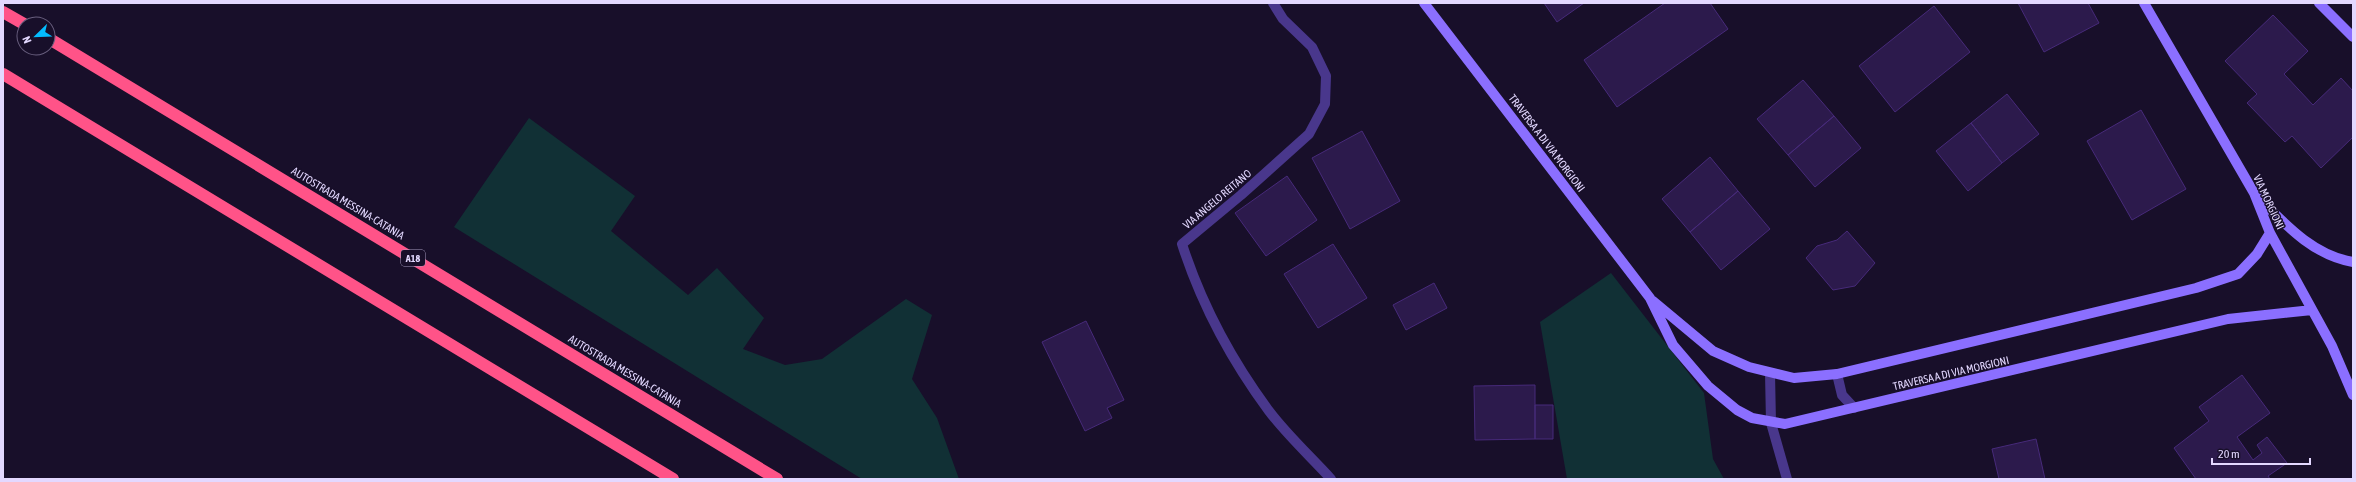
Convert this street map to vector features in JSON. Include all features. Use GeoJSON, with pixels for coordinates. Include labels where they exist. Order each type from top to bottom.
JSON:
{"type":"FeatureCollection","features":[{"type":"Feature","properties":{"kind":"highway"},"geometry":{"type":"LineString","coordinates":[[3,12],[16,19]]}},
{"type":"Feature","properties":{"kind":"highway","name":"AUTOSTRADA MESSINA-CATANIA"},"geometry":{"type":"LineString","coordinates":[[56,43],[777,479]]}},
{"type":"Feature","properties":{"kind":"highway"},"geometry":{"type":"LineString","coordinates":[[3,74],[673,479]]}},
{"type":"Feature","properties":{"kind":"street","name":"VIA ANGELO REITANO"},"geometry":{"type":"LineString","coordinates":[[1273,3],[1283,19],[1312,47],[1326,76],[1325,104],[1309,134],[1241,195],[1182,244],[1191,271],[1232,356],[1270,412],[1331,479]]}},
{"type":"Feature","properties":{"kind":"street","name":"TRAVERSA A DI VIA MORGIONI"},"geometry":{"type":"LineString","coordinates":[[1424,3],[1650,298],[1673,345],[1708,386],[1737,410],[1752,418],[1771,423],[1785,424],[2228,319],[2312,310]]}},
{"type":"Feature","properties":{"kind":"street","name":"VIA MORGIONI"},"geometry":{"type":"LineString","coordinates":[[2144,3],[2254,193],[2270,233],[2332,346],[2353,395]]}},
{"type":"Feature","properties":{"kind":"street"},"geometry":{"type":"LineString","coordinates":[[2319,3],[2353,37]]}},
{"type":"Feature","properties":{"kind":"street"},"geometry":{"type":"LineString","coordinates":[[2254,193],[2311,246],[2344,260],[2353,262]]}},
{"type":"Feature","properties":{"kind":"street","name":"TRAVERSA A DI VIA MORGIONI"},"geometry":{"type":"LineString","coordinates":[[1650,298],[1713,351],[1750,367],[1794,378],[1837,374],[2196,288],[2238,274],[2257,254],[2270,233]]}},
{"type":"Feature","properties":{"kind":"street"},"geometry":{"type":"LineString","coordinates":[[1770,373],[1771,423],[1787,479]]}},
{"type":"Feature","properties":{"kind":"street"},"geometry":{"type":"LineString","coordinates":[[1837,374],[1842,395],[1854,408]]}},
{"type":"Feature","properties":{"kind":"green space"},"geometry":{"type":"Polygon","coordinates":[[[529,118],[635,196],[611,231],[688,295],[717,268],[764,318],[743,349],[785,365],[822,359],[906,299],[932,315],[912,379],[937,418],[959,479],[862,479],[454,227],[529,118]]]}},
{"type":"Feature","properties":{"kind":"green space"},"geometry":{"type":"Polygon","coordinates":[[[1611,273],[1704,393],[1713,459],[1724,479],[1567,479],[1540,322],[1611,273]]]}},
{"type":"Feature","properties":{"kind":"building"},"geometry":{"type":"Polygon","coordinates":[[[1544,3],[1584,3],[1557,22],[1544,3]]]}},
{"type":"Feature","properties":{"kind":"building"},"geometry":{"type":"Polygon","coordinates":[[[1665,3],[1710,3],[1728,29],[1617,107],[1584,60],[1665,3]]]}},
{"type":"Feature","properties":{"kind":"building"},"geometry":{"type":"Polygon","coordinates":[[[2018,3],[2088,3],[2099,23],[2044,52],[2018,3]]]}},
{"type":"Feature","properties":{"kind":"building"},"geometry":{"type":"Polygon","coordinates":[[[1934,6],[1970,52],[1895,112],[1859,66],[1934,6]]]}},
{"type":"Feature","properties":{"kind":"building"},"geometry":{"type":"Polygon","coordinates":[[[2273,15],[2308,51],[2284,74],[2313,105],[2341,78],[2353,91],[2353,137],[2321,168],[2292,136],[2285,142],[2247,103],[2257,94],[2225,61],[2273,15]]]}},
{"type":"Feature","properties":{"kind":"building"},"geometry":{"type":"Polygon","coordinates":[[[1803,80],[1834,116],[1788,155],[1757,119],[1803,80]]]}},
{"type":"Feature","properties":{"kind":"building"},"geometry":{"type":"Polygon","coordinates":[[[2007,94],[2039,134],[2002,163],[1971,123],[2007,94]]]}},
{"type":"Feature","properties":{"kind":"building"},"geometry":{"type":"Polygon","coordinates":[[[2141,110],[2186,189],[2132,220],[2087,141],[2141,110]]]}},
{"type":"Feature","properties":{"kind":"building"},"geometry":{"type":"Polygon","coordinates":[[[1834,116],[1861,148],[1815,187],[1788,155],[1834,116]]]}},
{"type":"Feature","properties":{"kind":"building"},"geometry":{"type":"Polygon","coordinates":[[[1971,123],[2002,163],[1968,191],[1936,151],[1971,123]]]}},
{"type":"Feature","properties":{"kind":"building"},"geometry":{"type":"Polygon","coordinates":[[[1362,131],[1400,201],[1350,229],[1312,158],[1362,131]]]}},
{"type":"Feature","properties":{"kind":"building"},"geometry":{"type":"Polygon","coordinates":[[[1710,157],[1738,191],[1690,232],[1662,199],[1710,157]]]}},
{"type":"Feature","properties":{"kind":"building"},"geometry":{"type":"Polygon","coordinates":[[[1287,176],[1317,220],[1266,256],[1235,213],[1287,176]]]}},
{"type":"Feature","properties":{"kind":"building"},"geometry":{"type":"Polygon","coordinates":[[[1738,191],[1770,229],[1721,270],[1690,232],[1738,191]]]}},
{"type":"Feature","properties":{"kind":"building"},"geometry":{"type":"Polygon","coordinates":[[[1847,231],[1875,263],[1855,286],[1833,290],[1806,258],[1817,246],[1837,240],[1847,231]]]}},
{"type":"Feature","properties":{"kind":"building"},"geometry":{"type":"Polygon","coordinates":[[[1333,244],[1367,298],[1318,328],[1284,274],[1333,244]]]}},
{"type":"Feature","properties":{"kind":"building"},"geometry":{"type":"Polygon","coordinates":[[[1434,283],[1447,308],[1406,330],[1393,305],[1434,283]]]}},
{"type":"Feature","properties":{"kind":"building"},"geometry":{"type":"Polygon","coordinates":[[[1086,321],[1124,400],[1107,408],[1112,418],[1085,431],[1042,342],[1086,321]]]}},
{"type":"Feature","properties":{"kind":"building"},"geometry":{"type":"Polygon","coordinates":[[[2242,375],[2270,413],[2237,437],[2253,460],[2262,453],[2257,445],[2267,437],[2287,463],[2268,476],[2270,479],[2196,479],[2174,448],[2209,421],[2199,407],[2242,375]]]}},
{"type":"Feature","properties":{"kind":"building"},"geometry":{"type":"Polygon","coordinates":[[[1535,385],[1535,439],[1475,440],[1474,386],[1535,385]]]}},
{"type":"Feature","properties":{"kind":"building"},"geometry":{"type":"Polygon","coordinates":[[[1535,405],[1553,405],[1553,439],[1535,439],[1535,405]]]}},
{"type":"Feature","properties":{"kind":"building"},"geometry":{"type":"Polygon","coordinates":[[[2036,439],[2045,479],[1999,479],[1992,449],[2036,439]]]}}]}
